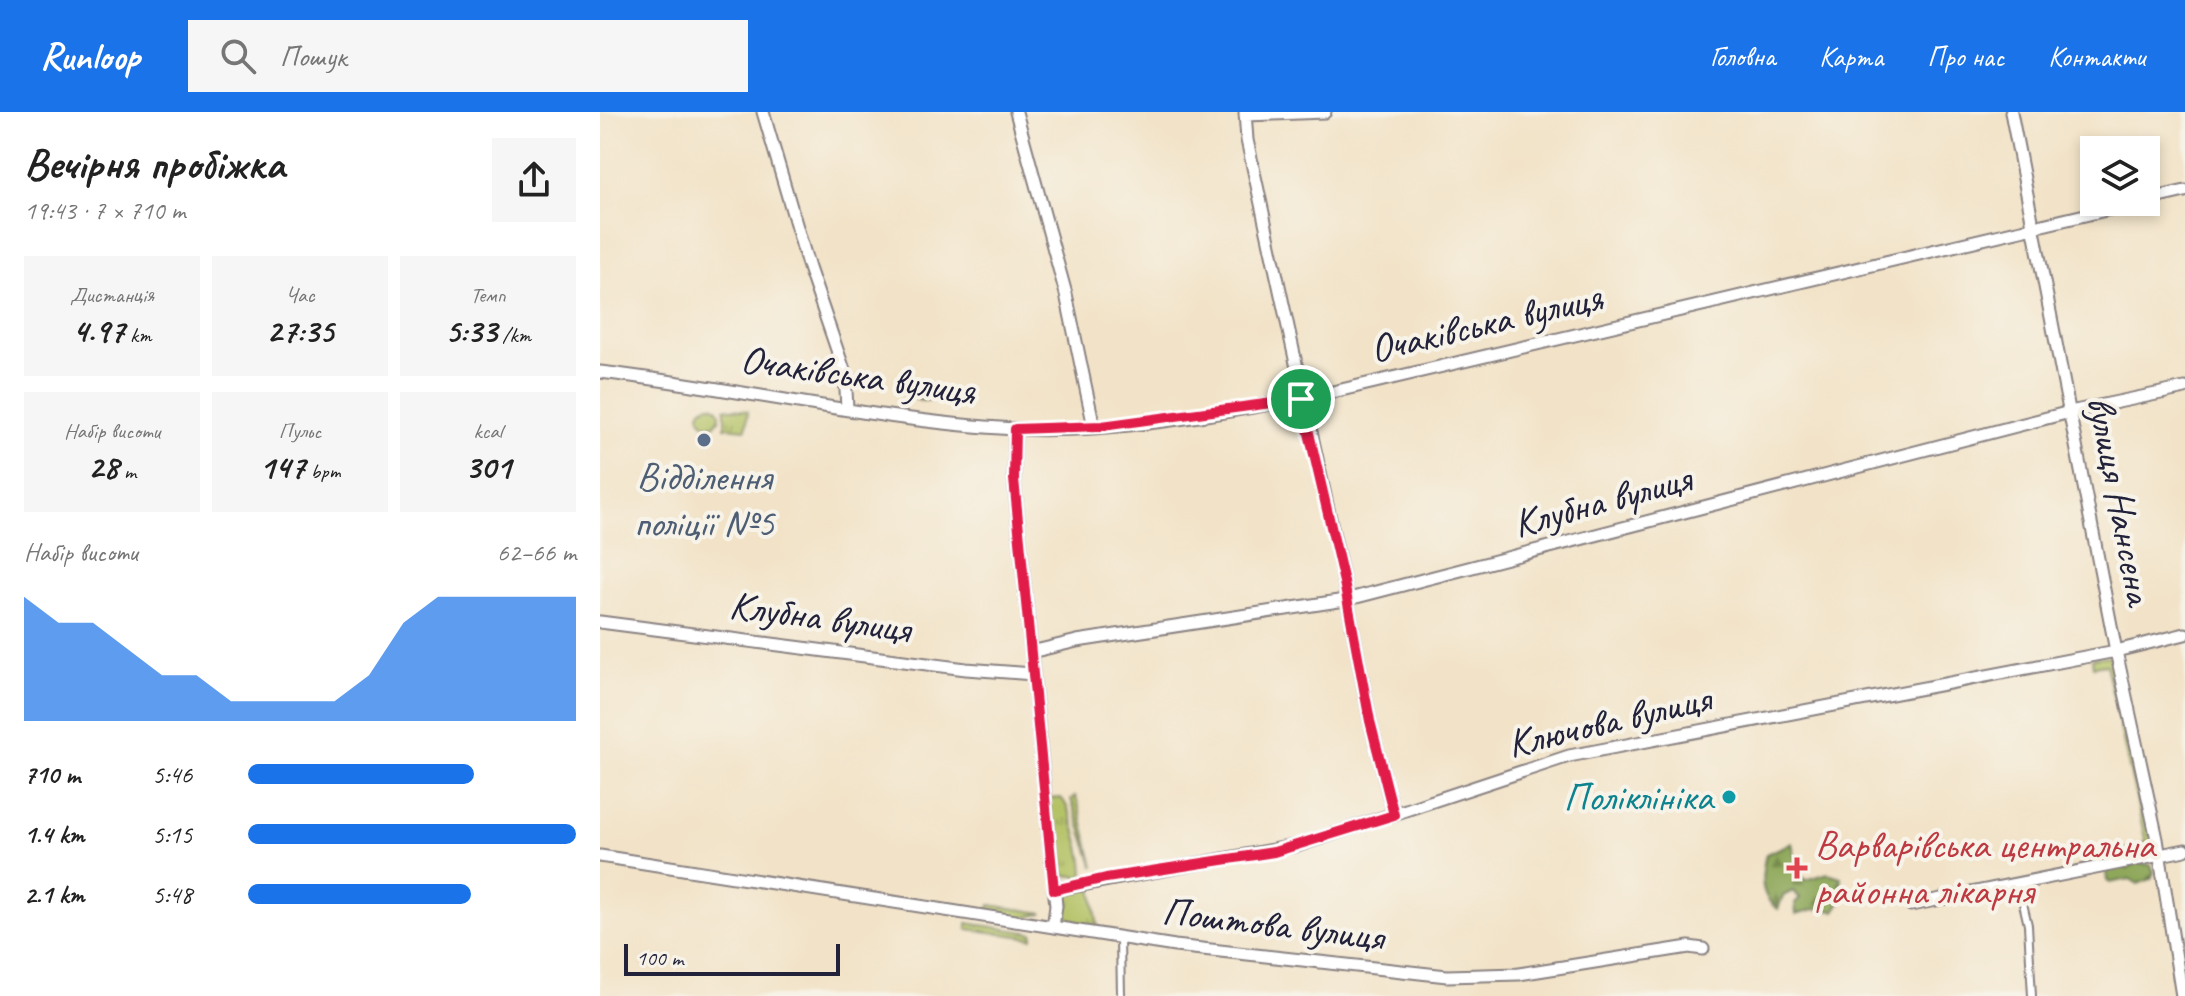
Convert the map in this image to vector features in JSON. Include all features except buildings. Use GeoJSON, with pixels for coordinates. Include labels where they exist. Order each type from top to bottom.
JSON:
{"type":"FeatureCollection","features":[{"type":"Feature","properties":{"kind":"street"},"geometry":{"type":"LineString","coordinates":[[763,112],[805,256],[845,373],[847,408]]}},
{"type":"Feature","properties":{"kind":"street"},"geometry":{"type":"LineString","coordinates":[[1016,112],[1066,294],[1094,427]]}},
{"type":"Feature","properties":{"kind":"street"},"geometry":{"type":"LineString","coordinates":[[1325,112],[1245,113],[1247,140],[1394,815]]}},
{"type":"Feature","properties":{"kind":"street","name":"вулиця Нансена"},"geometry":{"type":"LineString","coordinates":[[2011,112],[2116,651],[2159,854],[2182,996]]}},
{"type":"Feature","properties":{"kind":"street"},"geometry":{"type":"LineString","coordinates":[[2160,197],[2185,191]]}},
{"type":"Feature","properties":{"kind":"street","name":"Очаківська вулиця"},"geometry":{"type":"LineString","coordinates":[[600,372],[1015,429],[1094,427],[1301,399],[2080,216]]}},
{"type":"Feature","properties":{"kind":"street","name":"Клубна вулиця"},"geometry":{"type":"LineString","coordinates":[[1031,652],[1077,641],[1345,600],[2070,412],[2185,388]]}},
{"type":"Feature","properties":{"kind":"street"},"geometry":{"type":"LineString","coordinates":[[1015,429],[1014,479],[1054,890],[1053,927]]}},
{"type":"Feature","properties":{"kind":"street","name":"Клубна вулиця"},"geometry":{"type":"LineString","coordinates":[[600,622],[1033,674]]}},
{"type":"Feature","properties":{"kind":"street","name":"Ключова вулиця"},"geometry":{"type":"LineString","coordinates":[[1054,890],[1106,878],[1274,852],[1569,756],[2116,651],[2185,634]]}},
{"type":"Feature","properties":{"kind":"street"},"geometry":{"type":"LineString","coordinates":[[1911,905],[2185,850]]}},
{"type":"Feature","properties":{"kind":"street","name":"Поштова вулиця"},"geometry":{"type":"LineString","coordinates":[[600,856],[1120,938],[1278,959],[1474,977],[1519,974],[1689,947],[1703,949]]}},
{"type":"Feature","properties":{"kind":"lane"},"geometry":{"type":"LineString","coordinates":[[2018,882],[2031,946],[2032,996]]}},
{"type":"Feature","properties":{"kind":"lane"},"geometry":{"type":"LineString","coordinates":[[1120,938],[1121,996]]}},
{"type":"Feature","properties":{"kind":"green space"},"geometry":{"type":"Polygon","coordinates":[[[926,384],[937,389],[934,400],[921,401],[905,396],[905,390],[915,391],[926,384]]]}},
{"type":"Feature","properties":{"kind":"green space"},"geometry":{"type":"Polygon","coordinates":[[[710,405],[717,408],[720,415],[717,422],[710,425],[703,422],[700,415],[703,408],[710,405]]]}},
{"type":"Feature","properties":{"kind":"green space"},"geometry":{"type":"Polygon","coordinates":[[[725,408],[748,411],[746,429],[725,427],[725,408]]]}},
{"type":"Feature","properties":{"kind":"green space"},"geometry":{"type":"Polygon","coordinates":[[[2092,658],[2112,658],[2153,846],[2148,852],[2125,857],[2123,850],[2146,843],[2106,664],[2093,666],[2092,658]]]}},
{"type":"Feature","properties":{"kind":"green space"},"geometry":{"type":"Polygon","coordinates":[[[1075,796],[1078,803],[1094,867],[1071,799],[1075,796]]]}},
{"type":"Feature","properties":{"kind":"green space"},"geometry":{"type":"Polygon","coordinates":[[[1061,798],[1077,836],[1083,877],[1064,875],[1055,864],[1049,799],[1061,798]]]}},
{"type":"Feature","properties":{"kind":"green space"},"geometry":{"type":"Polygon","coordinates":[[[1792,843],[1798,872],[1806,880],[1828,873],[1841,877],[1844,898],[1835,911],[1815,909],[1796,914],[1795,903],[1800,898],[1793,891],[1783,896],[1778,909],[1767,898],[1762,877],[1766,854],[1792,843]]]}},
{"type":"Feature","properties":{"kind":"green space"},"geometry":{"type":"Polygon","coordinates":[[[2137,862],[2151,865],[2154,872],[2151,879],[2138,884],[2130,879],[2107,881],[2106,871],[2122,866],[2128,869],[2137,862]]]}},
{"type":"Feature","properties":{"kind":"green space"},"geometry":{"type":"Polygon","coordinates":[[[1092,887],[1098,928],[1074,924],[1063,910],[1069,894],[1092,887]]]}},
{"type":"Feature","properties":{"kind":"green space"},"geometry":{"type":"Polygon","coordinates":[[[990,905],[1043,913],[1025,918],[988,912],[990,905]]]}},
{"type":"Feature","properties":{"kind":"green space"},"geometry":{"type":"Polygon","coordinates":[[[967,923],[1033,933],[1033,938],[967,929],[967,923]]]}},
{"type":"Feature","properties":{"kind":"place","name":"Відділення поліції №5"},"geometry":{"type":"Point","coordinates":[704,440]}},
{"type":"Feature","properties":{"kind":"place","name":"Поліклініка"},"geometry":{"type":"Point","coordinates":[1729,797]}},
{"type":"Feature","properties":{"kind":"place","name":"Варварівська центральна районна лікарня"},"geometry":{"type":"Point","coordinates":[1797,868]}},
{"type":"Feature","properties":{"kind":"route"},"geometry":{"type":"LineString","coordinates":[[1301,399],[1344,582],[1370,721],[1394,815],[1274,852],[1106,878],[1054,890],[1014,479],[1015,429],[1102,426],[1255,408],[1301,399]]}}]}
